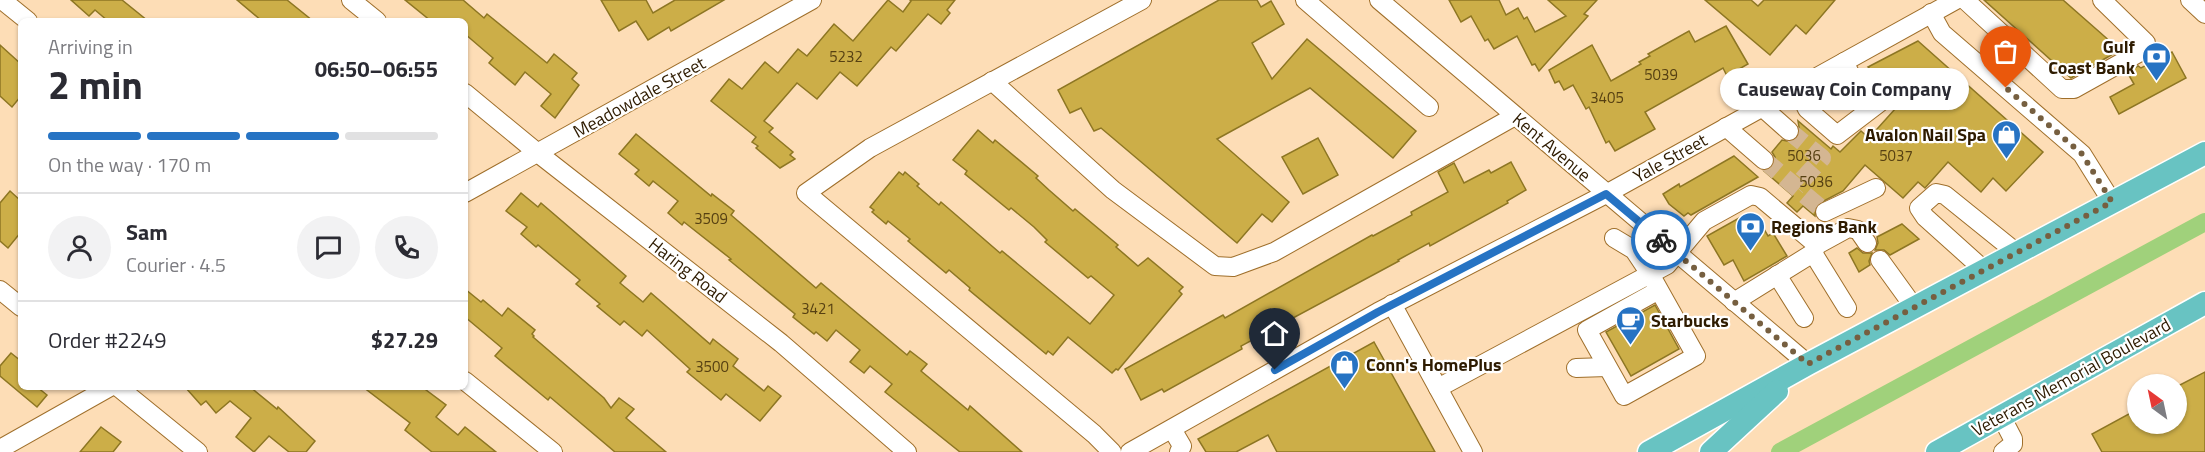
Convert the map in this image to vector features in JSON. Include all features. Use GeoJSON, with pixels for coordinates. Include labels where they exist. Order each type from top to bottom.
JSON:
{"type":"FeatureCollection","features":[{"type":"Feature","properties":{"kind":"main road"},"geometry":{"type":"LineString","coordinates":[[1649,452],[1808,364],[2205,153]]}},
{"type":"Feature","properties":{"kind":"main road","name":"Veterans Memorial Boulevard"},"geometry":{"type":"LineString","coordinates":[[1945,450],[2001,416],[2205,303]]}},
{"type":"Feature","properties":{"kind":"main road"},"geometry":{"type":"LineString","coordinates":[[1711,452],[1808,364]]}},
{"type":"Feature","properties":{"kind":"street"},"geometry":{"type":"LineString","coordinates":[[2,0],[24,18]]}},
{"type":"Feature","properties":{"kind":"street"},"geometry":{"type":"LineString","coordinates":[[351,0],[373,18]]}},
{"type":"Feature","properties":{"kind":"street","name":"Meadowdale Street"},"geometry":{"type":"LineString","coordinates":[[468,191],[812,0]]}},
{"type":"Feature","properties":{"kind":"street"},"geometry":{"type":"LineString","coordinates":[[1112,452],[1094,434],[806,193],[870,148],[1142,0]]}},
{"type":"Feature","properties":{"kind":"street"},"geometry":{"type":"LineString","coordinates":[[1305,0],[1429,107]]}},
{"type":"Feature","properties":{"kind":"street","name":"Yale Street"},"geometry":{"type":"LineString","coordinates":[[1130,452],[1392,304],[1606,194],[1956,0]]}},
{"type":"Feature","properties":{"kind":"street"},"geometry":{"type":"LineString","coordinates":[[1965,0],[2062,89],[2074,89],[2145,50],[2146,43],[2102,0]]}},
{"type":"Feature","properties":{"kind":"street"},"geometry":{"type":"LineString","coordinates":[[2190,0],[2205,14]]}},
{"type":"Feature","properties":{"kind":"street","name":"Kent Avenue"},"geometry":{"type":"LineString","coordinates":[[1383,1],[1606,194],[1808,364]]}},
{"type":"Feature","properties":{"kind":"street"},"geometry":{"type":"LineString","coordinates":[[1931,13],[1942,33],[2082,154],[2112,202]]}},
{"type":"Feature","properties":{"kind":"street"},"geometry":{"type":"LineString","coordinates":[[1797,88],[1807,109],[1837,135],[1883,100],[1853,80],[1844,62]]}},
{"type":"Feature","properties":{"kind":"street"},"geometry":{"type":"LineString","coordinates":[[992,81],[1113,190],[1215,266],[1233,267],[1274,252],[1515,116]]}},
{"type":"Feature","properties":{"kind":"street","name":"Haring Road"},"geometry":{"type":"LineString","coordinates":[[468,96],[538,154],[781,343],[908,452]]}},
{"type":"Feature","properties":{"kind":"street"},"geometry":{"type":"LineString","coordinates":[[1762,107],[1790,131]]}},
{"type":"Feature","properties":{"kind":"street"},"geometry":{"type":"LineString","coordinates":[[1726,127],[1764,160]]}},
{"type":"Feature","properties":{"kind":"street"},"geometry":{"type":"LineString","coordinates":[[1825,212],[1876,188]]}},
{"type":"Feature","properties":{"kind":"street"},"geometry":{"type":"LineString","coordinates":[[1984,270],[1925,217],[1919,208],[1936,193],[1945,195],[2017,253]]}},
{"type":"Feature","properties":{"kind":"street"},"geometry":{"type":"LineString","coordinates":[[1614,238],[1634,250],[1654,282],[1696,356],[1624,396],[1587,330],[1654,282],[1704,221],[1751,195],[1760,196],[1815,249],[1847,308]]}},
{"type":"Feature","properties":{"kind":"street"},"geometry":{"type":"LineString","coordinates":[[1734,302],[1848,228],[1858,230],[1867,243]]}},
{"type":"Feature","properties":{"kind":"street"},"geometry":{"type":"LineString","coordinates":[[1880,260],[1914,307]]}},
{"type":"Feature","properties":{"kind":"street"},"geometry":{"type":"LineString","coordinates":[[1777,275],[1804,318]]}},
{"type":"Feature","properties":{"kind":"street"},"geometry":{"type":"LineString","coordinates":[[1438,388],[1654,282]]}},
{"type":"Feature","properties":{"kind":"street"},"geometry":{"type":"LineString","coordinates":[[0,290],[18,305]]}},
{"type":"Feature","properties":{"kind":"street"},"geometry":{"type":"LineString","coordinates":[[1392,304],[1473,452]]}},
{"type":"Feature","properties":{"kind":"street"},"geometry":{"type":"LineString","coordinates":[[1594,342],[1576,368],[1607,367]]}},
{"type":"Feature","properties":{"kind":"street"},"geometry":{"type":"LineString","coordinates":[[468,383],[553,452]]}},
{"type":"Feature","properties":{"kind":"street"},"geometry":{"type":"LineString","coordinates":[[0,449],[105,390]]}},
{"type":"Feature","properties":{"kind":"street"},"geometry":{"type":"LineString","coordinates":[[122,390],[198,452]]}},
{"type":"Feature","properties":{"kind":"street"},"geometry":{"type":"LineString","coordinates":[[2001,416],[2013,439],[2013,444],[2003,452]]}},
{"type":"Feature","properties":{"kind":"street"},"geometry":{"type":"LineString","coordinates":[[1172,429],[1182,446],[1179,452]]}},
{"type":"Feature","properties":{"kind":"building"},"geometry":{"type":"Polygon","coordinates":[[[71,0],[122,0],[144,18],[104,18],[95,10],[89,16],[71,0]]]}},
{"type":"Feature","properties":{"kind":"building"},"geometry":{"type":"Polygon","coordinates":[[[237,0],[287,0],[309,18],[258,18],[237,0]]]}},
{"type":"Feature","properties":{"kind":"building"},"geometry":{"type":"Polygon","coordinates":[[[405,0],[463,0],[484,18],[487,14],[547,63],[554,54],[577,73],[572,79],[579,85],[555,118],[541,106],[551,94],[525,72],[515,85],[489,63],[493,58],[468,37],[468,18],[427,18],[405,0]]]}},
{"type":"Feature","properties":{"kind":"building"},"geometry":{"type":"Polygon","coordinates":[[[601,0],[646,0],[653,13],[675,0],[724,0],[671,31],[669,27],[648,40],[636,21],[619,31],[601,0]]]}},
{"type":"Feature","properties":{"kind":"building"},"geometry":{"type":"Polygon","coordinates":[[[888,0],[903,12],[910,0],[955,0],[947,10],[950,13],[941,24],[928,14],[896,51],[891,47],[857,86],[840,72],[817,99],[797,83],[764,121],[773,128],[769,132],[793,152],[790,155],[795,159],[780,168],[756,148],[758,146],[752,142],[756,137],[711,101],[729,79],[742,89],[765,62],[778,73],[798,49],[807,56],[834,24],[853,41],[888,0]]]}},
{"type":"Feature","properties":{"kind":"building"},"geometry":{"type":"Polygon","coordinates":[[[1219,0],[1257,0],[1261,7],[1271,1],[1284,24],[1252,43],[1272,79],[1307,39],[1416,131],[1393,158],[1310,88],[1217,139],[1289,202],[1272,222],[1262,214],[1237,243],[1101,128],[1094,131],[1081,108],[1070,113],[1058,90],[1219,0]]]}},
{"type":"Feature","properties":{"kind":"building"},"geometry":{"type":"Polygon","coordinates":[[[1449,0],[1499,0],[1506,15],[1518,8],[1524,19],[1527,17],[1535,32],[1566,16],[1548,0],[1597,0],[1584,14],[1588,16],[1539,71],[1535,64],[1532,65],[1517,36],[1494,49],[1488,39],[1485,41],[1471,16],[1461,22],[1449,0]]]}},
{"type":"Feature","properties":{"kind":"building"},"geometry":{"type":"Polygon","coordinates":[[[1705,0],[1751,0],[1758,6],[1764,0],[1835,0],[1806,34],[1796,25],[1770,55],[1705,0]]]}},
{"type":"Feature","properties":{"kind":"building"},"geometry":{"type":"Polygon","coordinates":[[[1984,0],[2063,0],[2120,50],[2071,78],[1984,0]]]}},
{"type":"Feature","properties":{"kind":"building"},"geometry":{"type":"Polygon","coordinates":[[[1726,26],[1748,64],[1727,76],[1723,68],[1645,112],[1655,129],[1615,151],[1609,141],[1606,143],[1589,107],[1586,109],[1573,85],[1564,90],[1559,81],[1555,83],[1549,70],[1592,45],[1611,81],[1641,64],[1639,62],[1650,56],[1648,54],[1689,31],[1695,42],[1726,26]]]}},
{"type":"Feature","properties":{"kind":"building"},"geometry":{"type":"Polygon","coordinates":[[[1918,41],[2043,152],[2006,191],[1993,178],[1981,192],[1948,162],[1925,188],[1918,182],[1903,198],[1865,165],[1843,191],[1816,205],[1815,216],[1803,206],[1797,212],[1787,203],[1793,196],[1764,171],[1772,168],[1775,163],[1772,152],[1782,140],[1792,142],[1798,138],[1800,133],[1798,121],[1831,149],[1833,146],[1840,152],[1861,131],[1869,138],[1904,99],[1868,67],[1918,41]]]}},
{"type":"Feature","properties":{"kind":"building"},"geometry":{"type":"Polygon","coordinates":[[[0,45],[18,61],[18,100],[12,107],[0,96],[0,45]]]}},
{"type":"Feature","properties":{"kind":"building","name":"Gulf Coast Bank"},"geometry":{"type":"Polygon","coordinates":[[[2172,52],[2186,78],[2119,114],[2110,97],[2134,84],[2127,72],[2138,66],[2141,68],[2172,52]]]}},
{"type":"Feature","properties":{"kind":"building"},"geometry":{"type":"Polygon","coordinates":[[[978,130],[993,143],[995,140],[1038,176],[1036,178],[1049,190],[1118,245],[1116,247],[1138,266],[1148,258],[1183,287],[1179,291],[1182,294],[1118,370],[1112,373],[1068,337],[1053,355],[1048,351],[1046,354],[969,290],[970,288],[949,270],[946,273],[908,241],[910,239],[888,221],[886,224],[872,212],[874,210],[870,207],[899,172],[903,175],[905,172],[939,205],[941,202],[1000,253],[1002,251],[1090,324],[1114,295],[1091,276],[1088,278],[1045,242],[1047,240],[1034,227],[965,174],[967,171],[953,160],[978,130]]]}},
{"type":"Feature","properties":{"kind":"building"},"geometry":{"type":"Polygon","coordinates":[[[636,134],[711,196],[712,194],[734,211],[731,215],[816,288],[821,283],[907,355],[910,351],[927,364],[921,371],[968,410],[970,406],[1022,452],[960,452],[885,392],[892,384],[870,366],[864,373],[850,362],[860,350],[836,330],[827,341],[793,317],[795,314],[729,260],[731,259],[684,222],[682,225],[668,213],[678,201],[653,181],[649,186],[635,174],[639,170],[619,154],[636,134]]]}},
{"type":"Feature","properties":{"kind":"building"},"geometry":{"type":"Polygon","coordinates":[[[1318,138],[1338,175],[1303,194],[1282,157],[1318,138]]]}},
{"type":"Feature","properties":{"kind":"building"},"geometry":{"type":"Polygon","coordinates":[[[1734,156],[1758,177],[1691,215],[1688,213],[1684,216],[1669,204],[1663,194],[1679,184],[1680,187],[1734,156]]]}},
{"type":"Feature","properties":{"kind":"building"},"geometry":{"type":"Polygon","coordinates":[[[1511,162],[1526,190],[1507,201],[1508,203],[1430,246],[1429,243],[1241,346],[1242,349],[1164,392],[1162,389],[1141,400],[1125,369],[1223,315],[1225,318],[1412,215],[1411,212],[1448,192],[1438,172],[1454,163],[1464,183],[1489,170],[1491,173],[1511,162]]]}},
{"type":"Feature","properties":{"kind":"building"},"geometry":{"type":"Polygon","coordinates":[[[10,191],[18,198],[18,236],[8,248],[0,241],[0,203],[10,191]]]}},
{"type":"Feature","properties":{"kind":"building"},"geometry":{"type":"Polygon","coordinates":[[[521,193],[538,207],[541,203],[626,276],[620,283],[643,302],[651,293],[710,344],[713,339],[738,359],[733,366],[764,391],[768,386],[781,396],[760,421],[726,394],[721,400],[687,372],[690,369],[647,330],[642,336],[624,321],[620,325],[576,284],[580,280],[521,234],[527,227],[506,211],[521,193]]]}},
{"type":"Feature","properties":{"kind":"building","name":"Regions Bank"},"geometry":{"type":"Polygon","coordinates":[[[1748,213],[1756,227],[1761,224],[1768,236],[1773,233],[1787,256],[1744,281],[1733,260],[1724,265],[1707,236],[1748,213]]]}},
{"type":"Feature","properties":{"kind":"building"},"geometry":{"type":"Polygon","coordinates":[[[1902,224],[1919,239],[1890,255],[1884,250],[1875,250],[1878,243],[1877,237],[1902,224]]]}},
{"type":"Feature","properties":{"kind":"building"},"geometry":{"type":"Polygon","coordinates":[[[1857,248],[1863,253],[1872,253],[1870,265],[1859,272],[1849,253],[1857,248]]]}},
{"type":"Feature","properties":{"kind":"building"},"geometry":{"type":"Polygon","coordinates":[[[468,291],[481,302],[483,300],[502,316],[508,308],[535,330],[533,337],[604,398],[611,408],[619,398],[634,409],[626,418],[666,452],[615,452],[550,397],[548,400],[495,356],[502,348],[468,320],[468,291]]]}},
{"type":"Feature","properties":{"kind":"building"},"geometry":{"type":"Polygon","coordinates":[[[1655,305],[1679,349],[1631,376],[1606,332],[1655,305]]]}},
{"type":"Feature","properties":{"kind":"building","name":"Conn's HomePlus"},"geometry":{"type":"Polygon","coordinates":[[[1374,342],[1435,452],[1277,452],[1268,435],[1236,452],[1206,452],[1198,439],[1374,342]]]}},
{"type":"Feature","properties":{"kind":"building"},"geometry":{"type":"Polygon","coordinates":[[[11,353],[18,359],[18,390],[41,390],[47,395],[37,407],[0,376],[0,366],[11,353]]]}},
{"type":"Feature","properties":{"kind":"building"},"geometry":{"type":"Polygon","coordinates":[[[2205,372],[2205,452],[2102,452],[2092,434],[2127,415],[2127,434],[2187,434],[2187,381],[2205,372]]]}},
{"type":"Feature","properties":{"kind":"building"},"geometry":{"type":"Polygon","coordinates":[[[188,390],[254,390],[277,409],[278,407],[315,441],[306,452],[289,452],[269,436],[254,452],[236,437],[251,418],[230,401],[216,413],[206,401],[201,405],[188,390]]]}},
{"type":"Feature","properties":{"kind":"building"},"geometry":{"type":"Polygon","coordinates":[[[367,390],[426,390],[446,405],[436,417],[458,435],[465,427],[496,452],[432,452],[405,430],[410,423],[367,390]]]}},
{"type":"Feature","properties":{"kind":"building"},"geometry":{"type":"Polygon","coordinates":[[[101,427],[121,442],[113,452],[80,452],[101,427]]]}},
{"type":"Feature","properties":{"kind":"waterway"},"geometry":{"type":"LineString","coordinates":[[1780,452],[2205,222]]}},
{"type":"Feature","properties":{"kind":"tunnel"},"geometry":{"type":"LineString","coordinates":[[1789,131],[1822,158],[1796,187]]}},
{"type":"Feature","properties":{"kind":"tunnel"},"geometry":{"type":"LineString","coordinates":[[1764,160],[1825,212]]}},
{"type":"Feature","properties":{"kind":"way so far"},"geometry":{"type":"LineString","coordinates":[[1661,240],[1808,364],[2112,202],[2082,154],[2006,88]]}},
{"type":"Feature","properties":{"kind":"place","name":"Gulf Coast Bank"},"geometry":{"type":"Point","coordinates":[2156,82]}},
{"type":"Feature","properties":{"kind":"place","name":"Causeway Coin Company"},"geometry":{"type":"Point","coordinates":[2006,88]}},
{"type":"Feature","properties":{"kind":"place","name":"Avalon Nail Spa"},"geometry":{"type":"Point","coordinates":[2007,160]}},
{"type":"Feature","properties":{"kind":"place","name":"Regions Bank"},"geometry":{"type":"Point","coordinates":[1750,252]}},
{"type":"Feature","properties":{"kind":"place","name":"Starbucks"},"geometry":{"type":"Point","coordinates":[1630,346]}},
{"type":"Feature","properties":{"kind":"place","name":"Conn's HomePlus"},"geometry":{"type":"Point","coordinates":[1345,390]}},
{"type":"Feature","properties":{"kind":"route"},"geometry":{"type":"LineString","coordinates":[[1275,370],[1378,312],[1606,194],[1661,240]]}}]}
